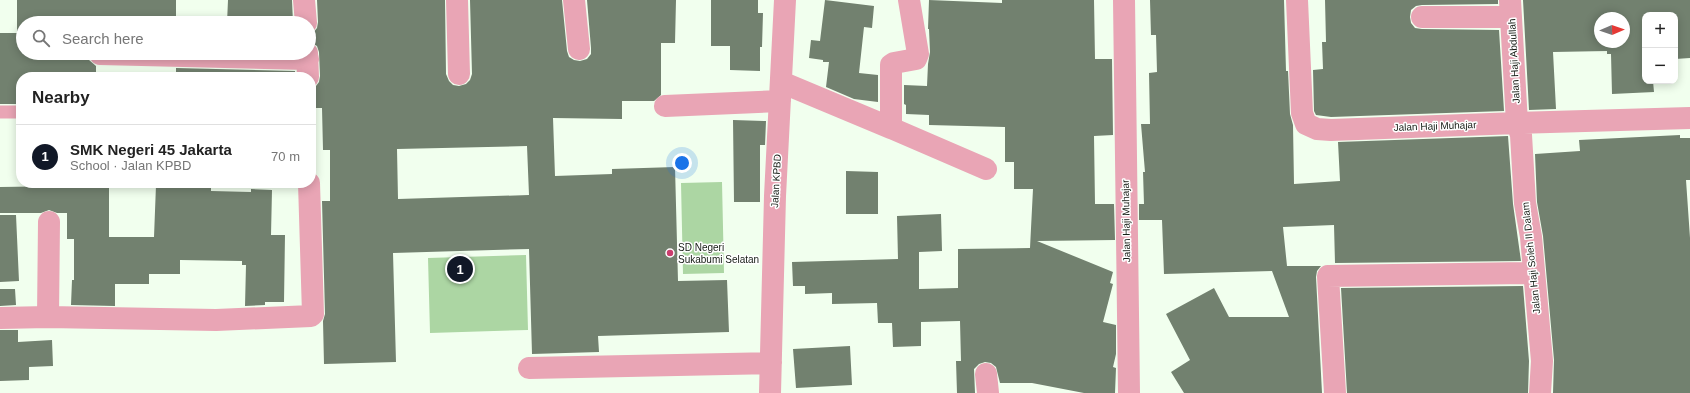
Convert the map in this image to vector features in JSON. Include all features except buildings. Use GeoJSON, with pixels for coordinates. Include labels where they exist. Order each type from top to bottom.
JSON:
{"type":"FeatureCollection","features":[{"type":"Feature","properties":{"kind":"street"},"geometry":{"type":"LineString","coordinates":[[304,0],[305,16]]}},
{"type":"Feature","properties":{"kind":"street"},"geometry":{"type":"LineString","coordinates":[[457,0],[459,74]]}},
{"type":"Feature","properties":{"kind":"street"},"geometry":{"type":"LineString","coordinates":[[574,0],[579,49]]}},
{"type":"Feature","properties":{"kind":"street","name":"Jalan KPBD"},"geometry":{"type":"LineString","coordinates":[[770,393],[777,159],[786,0]]}},
{"type":"Feature","properties":{"kind":"street"},"geometry":{"type":"LineString","coordinates":[[892,128],[891,65],[894,63],[916,59],[918,54],[909,0]]}},
{"type":"Feature","properties":{"kind":"street","name":"Jalan Haji Muhajar"},"geometry":{"type":"LineString","coordinates":[[1124,0],[1126,268],[1129,393]]}},
{"type":"Feature","properties":{"kind":"street","name":"Jalan Haji Muhajar"},"geometry":{"type":"LineString","coordinates":[[1297,0],[1302,113],[1306,124],[1310,127],[1331,130],[1690,118]]}},
{"type":"Feature","properties":{"kind":"street"},"geometry":{"type":"LineString","coordinates":[[1422,17],[1511,9]]}},
{"type":"Feature","properties":{"kind":"street","name":"Jalan Haji Abdullah"},"geometry":{"type":"LineString","coordinates":[[1511,9],[1517,123]]}},
{"type":"Feature","properties":{"kind":"street"},"geometry":{"type":"LineString","coordinates":[[239,60],[308,63]]}},
{"type":"Feature","properties":{"kind":"street"},"geometry":{"type":"LineString","coordinates":[[665,106],[780,96],[892,128],[986,168]]}},
{"type":"Feature","properties":{"kind":"street","name":"Jalan Haji Soleh II Dalam"},"geometry":{"type":"LineString","coordinates":[[1517,123],[1521,135],[1525,203],[1531,237],[1542,361],[1540,393]]}},
{"type":"Feature","properties":{"kind":"street"},"geometry":{"type":"LineString","coordinates":[[0,318],[48,317],[216,320],[311,316],[313,314],[309,191]]}},
{"type":"Feature","properties":{"kind":"street"},"geometry":{"type":"LineString","coordinates":[[48,317],[49,222]]}},
{"type":"Feature","properties":{"kind":"street"},"geometry":{"type":"LineString","coordinates":[[1335,393],[1328,276],[1534,273]]}},
{"type":"Feature","properties":{"kind":"street"},"geometry":{"type":"LineString","coordinates":[[529,368],[771,363]]}},
{"type":"Feature","properties":{"kind":"lane"},"geometry":{"type":"LineString","coordinates":[[0,112],[16,112]]}},
{"type":"Feature","properties":{"kind":"green space"},"geometry":{"type":"Polygon","coordinates":[[[722,182],[724,273],[683,274],[681,183],[722,182]]]}},
{"type":"Feature","properties":{"kind":"green space"},"geometry":{"type":"Polygon","coordinates":[[[526,255],[528,330],[430,333],[428,258],[526,255]]]}},
{"type":"Feature","properties":{"kind":"place","name":"SD Negeri Sukabumi Selatan"},"geometry":{"type":"Point","coordinates":[670,253]}},
{"type":"Feature","properties":{"kind":"place","name":"SMK Negeri 45 Jakarta"},"geometry":{"type":"Point","coordinates":[460,269]}}]}
